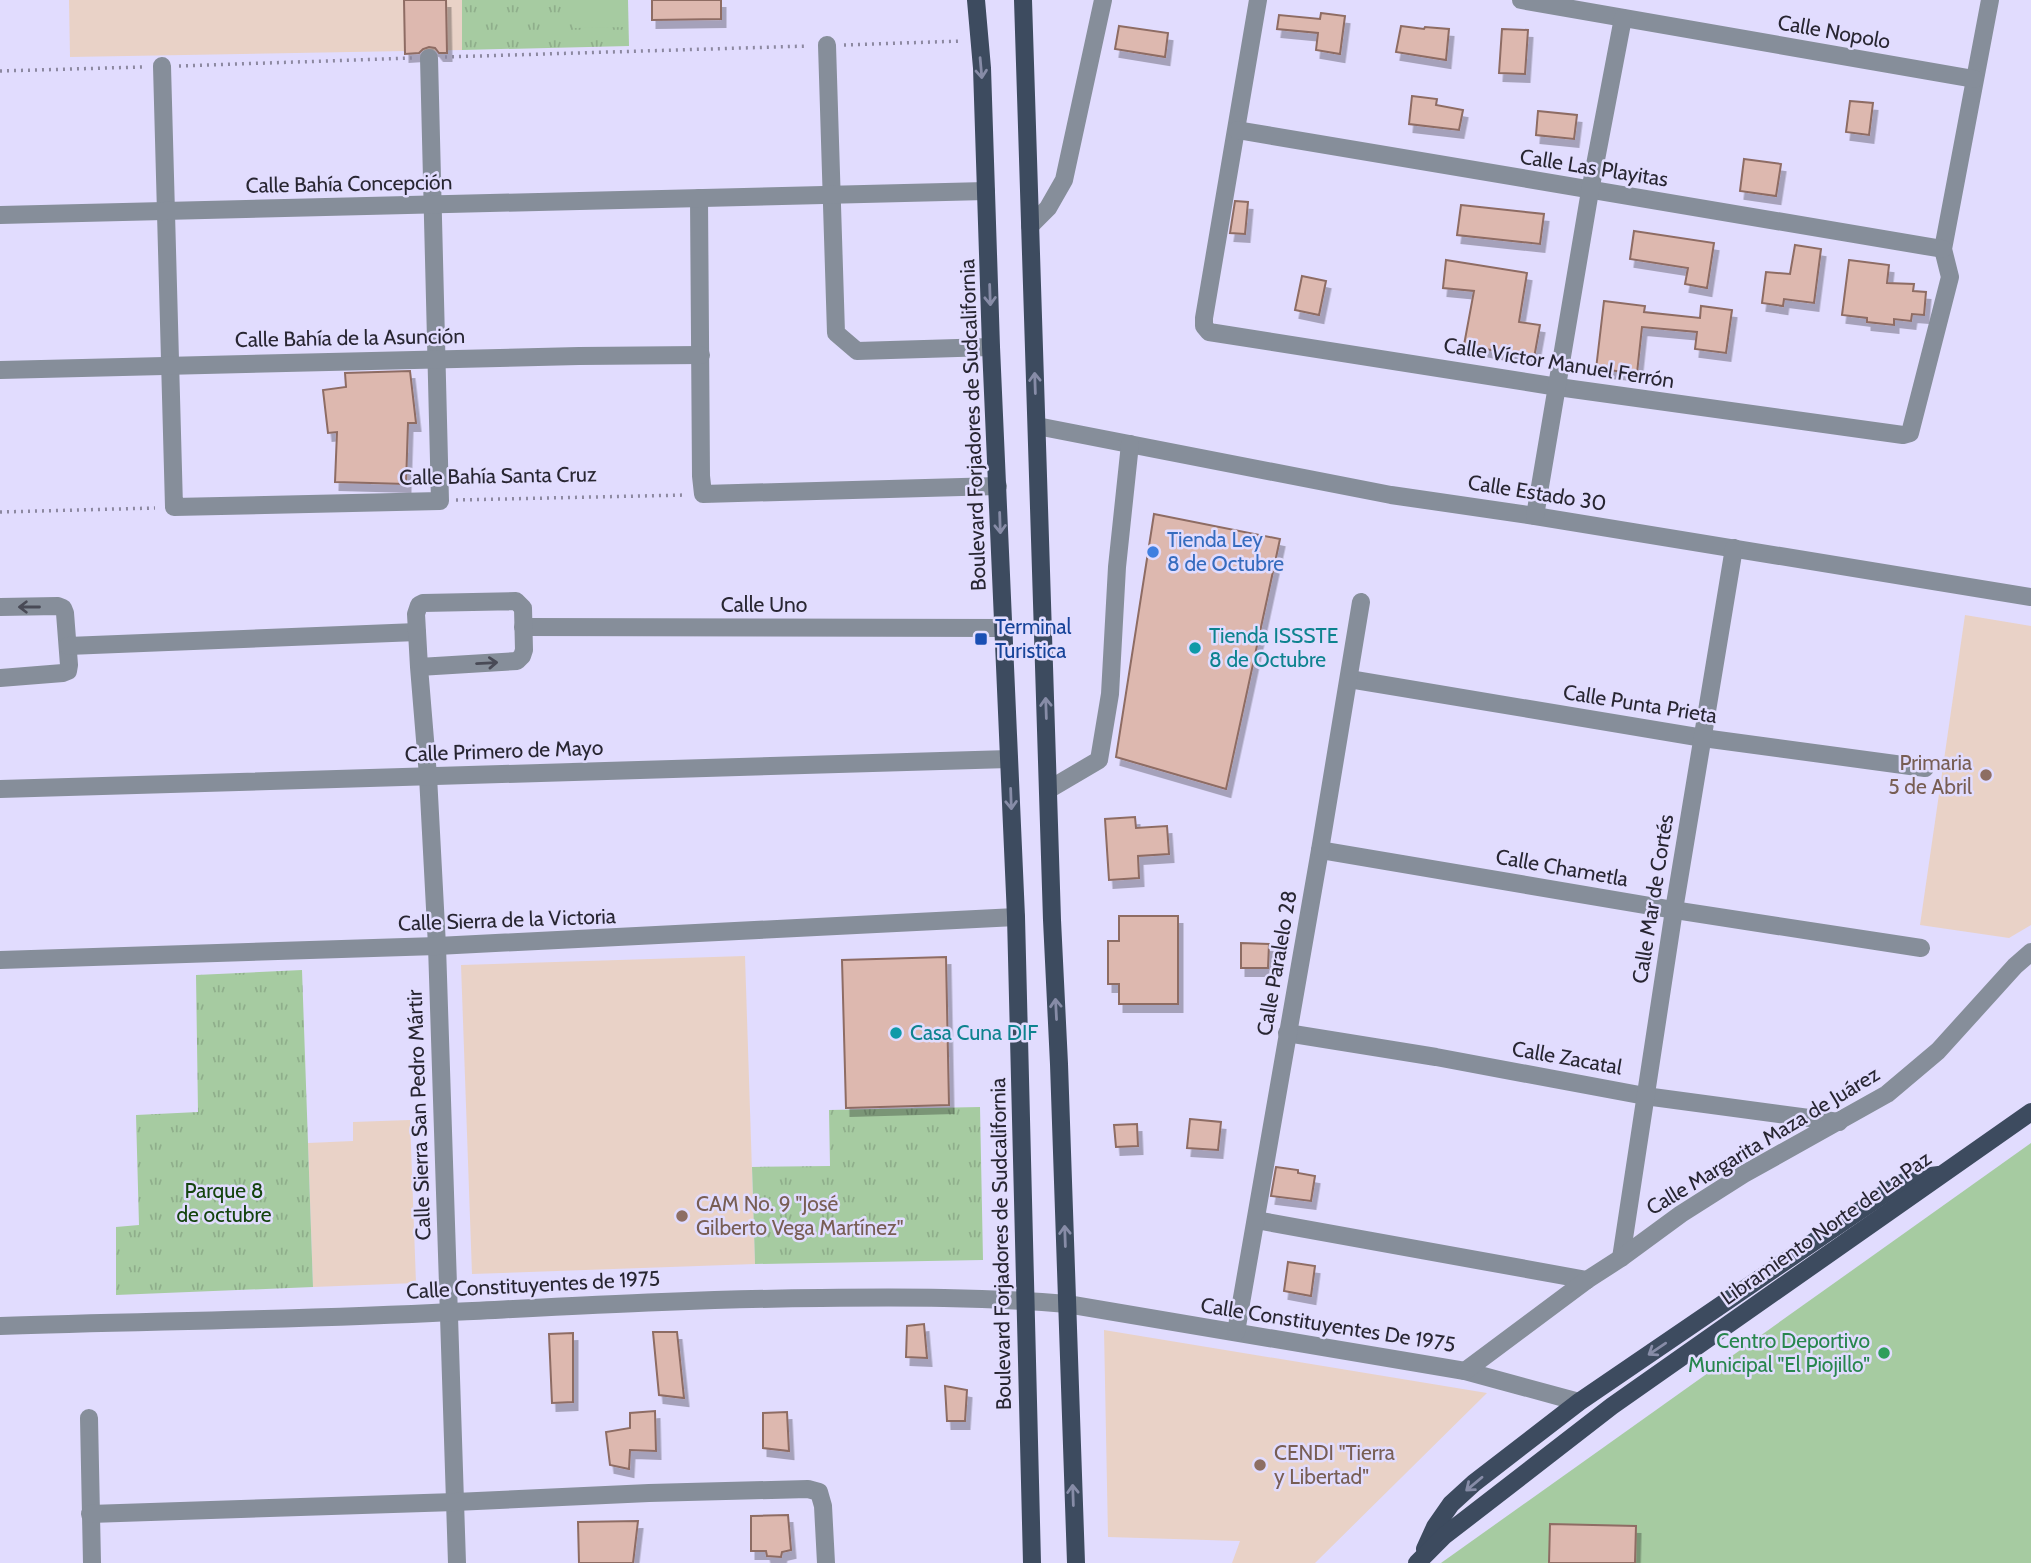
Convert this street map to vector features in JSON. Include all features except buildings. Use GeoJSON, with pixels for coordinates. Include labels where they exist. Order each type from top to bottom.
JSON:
{"type":"FeatureCollection","features":[{"type":"Feature","properties":{"kind":"main road","name":"Boulevard Forjadores de Sudcalifornia"},"geometry":{"type":"LineString","coordinates":[[976,0],[982,68],[991,347],[1016,917],[1032,1563]]}},
{"type":"Feature","properties":{"kind":"main road"},"geometry":{"type":"LineString","coordinates":[[1023,0],[1076,1563]]}},
{"type":"Feature","properties":{"kind":"main road","name":"Libramiento Norte de La Paz"},"geometry":{"type":"LineString","coordinates":[[1418,1562],[1444,1536],[1612,1406],[2031,1112]]}},
{"type":"Feature","properties":{"kind":"main road"},"geometry":{"type":"LineString","coordinates":[[1418,1562],[1435,1527],[1451,1504],[1579,1402],[1897,1185],[1915,1178],[1942,1174]]}},
{"type":"Feature","properties":{"kind":"street"},"geometry":{"type":"LineString","coordinates":[[1030,226],[1048,208],[1064,180],[1103,0]]}},
{"type":"Feature","properties":{"kind":"street"},"geometry":{"type":"LineString","coordinates":[[1237,130],[1258,0]]}},
{"type":"Feature","properties":{"kind":"street","name":"Calle Nopolo"},"geometry":{"type":"LineString","coordinates":[[1521,0],[1974,79]]}},
{"type":"Feature","properties":{"kind":"street"},"geometry":{"type":"LineString","coordinates":[[1943,249],[1990,0]]}},
{"type":"Feature","properties":{"kind":"street"},"geometry":{"type":"LineString","coordinates":[[1535,516],[1590,191],[1623,18]]}},
{"type":"Feature","properties":{"kind":"street"},"geometry":{"type":"LineString","coordinates":[[827,46],[835,333],[858,351],[991,347]]}},
{"type":"Feature","properties":{"kind":"street"},"geometry":{"type":"LineString","coordinates":[[429,58],[440,501]]}},
{"type":"Feature","properties":{"kind":"street"},"geometry":{"type":"LineString","coordinates":[[162,66],[174,508]]}},
{"type":"Feature","properties":{"kind":"street","name":"Calle Las Playitas"},"geometry":{"type":"LineString","coordinates":[[1237,130],[1943,249]]}},
{"type":"Feature","properties":{"kind":"street","name":"Calle Víctor Manuel Ferrón"},"geometry":{"type":"LineString","coordinates":[[1237,130],[1204,326],[1209,332],[1558,387],[1903,435],[1910,433],[1950,277],[1943,249]]}},
{"type":"Feature","properties":{"kind":"street","name":"Calle Bahía Concepción"},"geometry":{"type":"LineString","coordinates":[[0,215],[986,191]]}},
{"type":"Feature","properties":{"kind":"street"},"geometry":{"type":"LineString","coordinates":[[699,198],[703,494],[998,486]]}},
{"type":"Feature","properties":{"kind":"street","name":"Calle Bahía de la Asunción"},"geometry":{"type":"LineString","coordinates":[[0,370],[701,355]]}},
{"type":"Feature","properties":{"kind":"street","name":"Calle Estado 30"},"geometry":{"type":"LineString","coordinates":[[1037,426],[1391,495],[2031,597]]}},
{"type":"Feature","properties":{"kind":"street"},"geometry":{"type":"LineString","coordinates":[[1048,790],[1099,760],[1110,694],[1116,567],[1130,444]]}},
{"type":"Feature","properties":{"kind":"street","name":"Calle Bahía Santa Cruz"},"geometry":{"type":"LineString","coordinates":[[174,508],[440,501]]}},
{"type":"Feature","properties":{"kind":"street","name":"Calle Mar de Cortés"},"geometry":{"type":"LineString","coordinates":[[1621,1258],[1674,910],[1734,548]]}},
{"type":"Feature","properties":{"kind":"street","name":"Calle Sierra San Pedro Mártir"},"geometry":{"type":"LineString","coordinates":[[457,1563],[437,946],[416,614],[419,606],[424,603],[516,601],[523,608],[523,627]]}},
{"type":"Feature","properties":{"kind":"street","name":"Calle Paralelo 28"},"geometry":{"type":"LineString","coordinates":[[1236,1332],[1361,602]]}},
{"type":"Feature","properties":{"kind":"street"},"geometry":{"type":"LineString","coordinates":[[0,607],[63,608],[68,646],[68,670],[63,673],[0,678]]}},
{"type":"Feature","properties":{"kind":"street"},"geometry":{"type":"LineString","coordinates":[[419,667],[517,661],[524,650],[523,627]]}},
{"type":"Feature","properties":{"kind":"street","name":"Calle Uno"},"geometry":{"type":"LineString","coordinates":[[523,627],[1004,628]]}},
{"type":"Feature","properties":{"kind":"street"},"geometry":{"type":"LineString","coordinates":[[68,646],[417,632]]}},
{"type":"Feature","properties":{"kind":"street","name":"Calle Punta Prieta"},"geometry":{"type":"LineString","coordinates":[[1349,679],[1703,738],[1925,768]]}},
{"type":"Feature","properties":{"kind":"street","name":"Calle Primero de Mayo"},"geometry":{"type":"LineString","coordinates":[[0,789],[1009,759]]}},
{"type":"Feature","properties":{"kind":"street","name":"Calle Chametla"},"geometry":{"type":"LineString","coordinates":[[1320,850],[1674,910],[1921,948]]}},
{"type":"Feature","properties":{"kind":"street","name":"Calle Sierra de la Victoria"},"geometry":{"type":"LineString","coordinates":[[0,960],[437,946],[1016,917]]}},
{"type":"Feature","properties":{"kind":"street","name":"Calle Margarita Maza de Juárez"},"geometry":{"type":"LineString","coordinates":[[1465,1371],[1681,1213],[1887,1094],[1938,1051],[2031,952]]}},
{"type":"Feature","properties":{"kind":"street","name":"Calle Zacatal"},"geometry":{"type":"LineString","coordinates":[[1287,1033],[1436,1057],[1645,1096],[1839,1122]]}},
{"type":"Feature","properties":{"kind":"street"},"geometry":{"type":"LineString","coordinates":[[1256,1220],[1587,1280]]}},
{"type":"Feature","properties":{"kind":"street","name":"Calle Constituyentes de 1975"},"geometry":{"type":"LineString","coordinates":[[0,1325],[448,1312],[600,1303],[759,1298],[925,1297],[1067,1304]]}},
{"type":"Feature","properties":{"kind":"street","name":"Calle Constituyentes De 1975"},"geometry":{"type":"LineString","coordinates":[[1067,1304],[1465,1371],[1579,1402]]}},
{"type":"Feature","properties":{"kind":"street"},"geometry":{"type":"LineString","coordinates":[[89,1418],[92,1563]]}},
{"type":"Feature","properties":{"kind":"street"},"geometry":{"type":"LineString","coordinates":[[90,1514],[808,1489],[819,1492],[823,1506],[826,1563]]}},
{"type":"Feature","properties":{"kind":"path"},"geometry":{"type":"LineString","coordinates":[[0,71],[978,41]]}},
{"type":"Feature","properties":{"kind":"path","name":"Calle Bahía Santa Cruz"},"geometry":{"type":"LineString","coordinates":[[440,501],[703,494]]}},
{"type":"Feature","properties":{"kind":"path"},"geometry":{"type":"LineString","coordinates":[[0,512],[174,508]]}},
{"type":"Feature","properties":{"kind":"shaded area"},"geometry":{"type":"Polygon","coordinates":[[[69,0],[462,0],[462,50],[70,57],[69,0]]]}},
{"type":"Feature","properties":{"kind":"shaded area","name":"Primaria 5 de Abril"},"geometry":{"type":"Polygon","coordinates":[[[1965,615],[2031,626],[2031,925],[2009,938],[1920,925],[1965,615]]]}},
{"type":"Feature","properties":{"kind":"shaded area"},"geometry":{"type":"Polygon","coordinates":[[[745,956],[755,1264],[472,1274],[461,965],[745,956]]]}},
{"type":"Feature","properties":{"kind":"shaded area"},"geometry":{"type":"Polygon","coordinates":[[[410,1120],[416,1283],[313,1287],[308,1143],[353,1141],[353,1122],[410,1120]]]}},
{"type":"Feature","properties":{"kind":"shaded area","name":"CENDI \"Tierra y Libertad\""},"geometry":{"type":"Polygon","coordinates":[[[1104,1330],[1487,1393],[1315,1563],[1232,1563],[1240,1541],[1108,1537],[1104,1330]]]}},
{"type":"Feature","properties":{"kind":"green space"},"geometry":{"type":"Polygon","coordinates":[[[462,0],[628,0],[629,46],[462,50],[462,0]]]}},
{"type":"Feature","properties":{"kind":"green space"},"geometry":{"type":"Polygon","coordinates":[[[574,0],[625,0],[626,27],[574,28],[574,0]]]}},
{"type":"Feature","properties":{"kind":"green space","name":"Parque 8 de octubre"},"geometry":{"type":"Polygon","coordinates":[[[302,970],[313,1287],[116,1295],[116,1227],[139,1225],[136,1115],[198,1112],[196,975],[302,970]]]}},
{"type":"Feature","properties":{"kind":"green space"},"geometry":{"type":"Polygon","coordinates":[[[980,1107],[983,1260],[755,1264],[752,1167],[830,1166],[829,1110],[980,1107]]]}},
{"type":"Feature","properties":{"kind":"green space","name":"Centro Deportivo Municipal \"El Piojillo\""},"geometry":{"type":"Polygon","coordinates":[[[2031,1143],[2031,1563],[1441,1563],[2031,1143]]]}},
{"type":"Feature","properties":{"kind":"place","name":"Tienda Ley 8 de Octubre"},"geometry":{"type":"Point","coordinates":[1153,552]}},
{"type":"Feature","properties":{"kind":"place","name":"Terminal Turistica"},"geometry":{"type":"Point","coordinates":[981,639]}},
{"type":"Feature","properties":{"kind":"place","name":"Tienda ISSSTE 8 de Octubre"},"geometry":{"type":"Point","coordinates":[1195,648]}},
{"type":"Feature","properties":{"kind":"place","name":"Primaria 5 de Abril"},"geometry":{"type":"Point","coordinates":[1986,775]}},
{"type":"Feature","properties":{"kind":"place","name":"Casa Cuna DIF"},"geometry":{"type":"Point","coordinates":[896,1033]}},
{"type":"Feature","properties":{"kind":"place","name":"CAM No. 9 \"José Gilberto Vega Martínez\""},"geometry":{"type":"Point","coordinates":[682,1216]}},
{"type":"Feature","properties":{"kind":"place","name":"Centro Deportivo Municipal \"El Piojillo\""},"geometry":{"type":"Point","coordinates":[1884,1353]}},
{"type":"Feature","properties":{"kind":"place","name":"CENDI \"Tierra y Libertad\""},"geometry":{"type":"Point","coordinates":[1260,1465]}}]}
